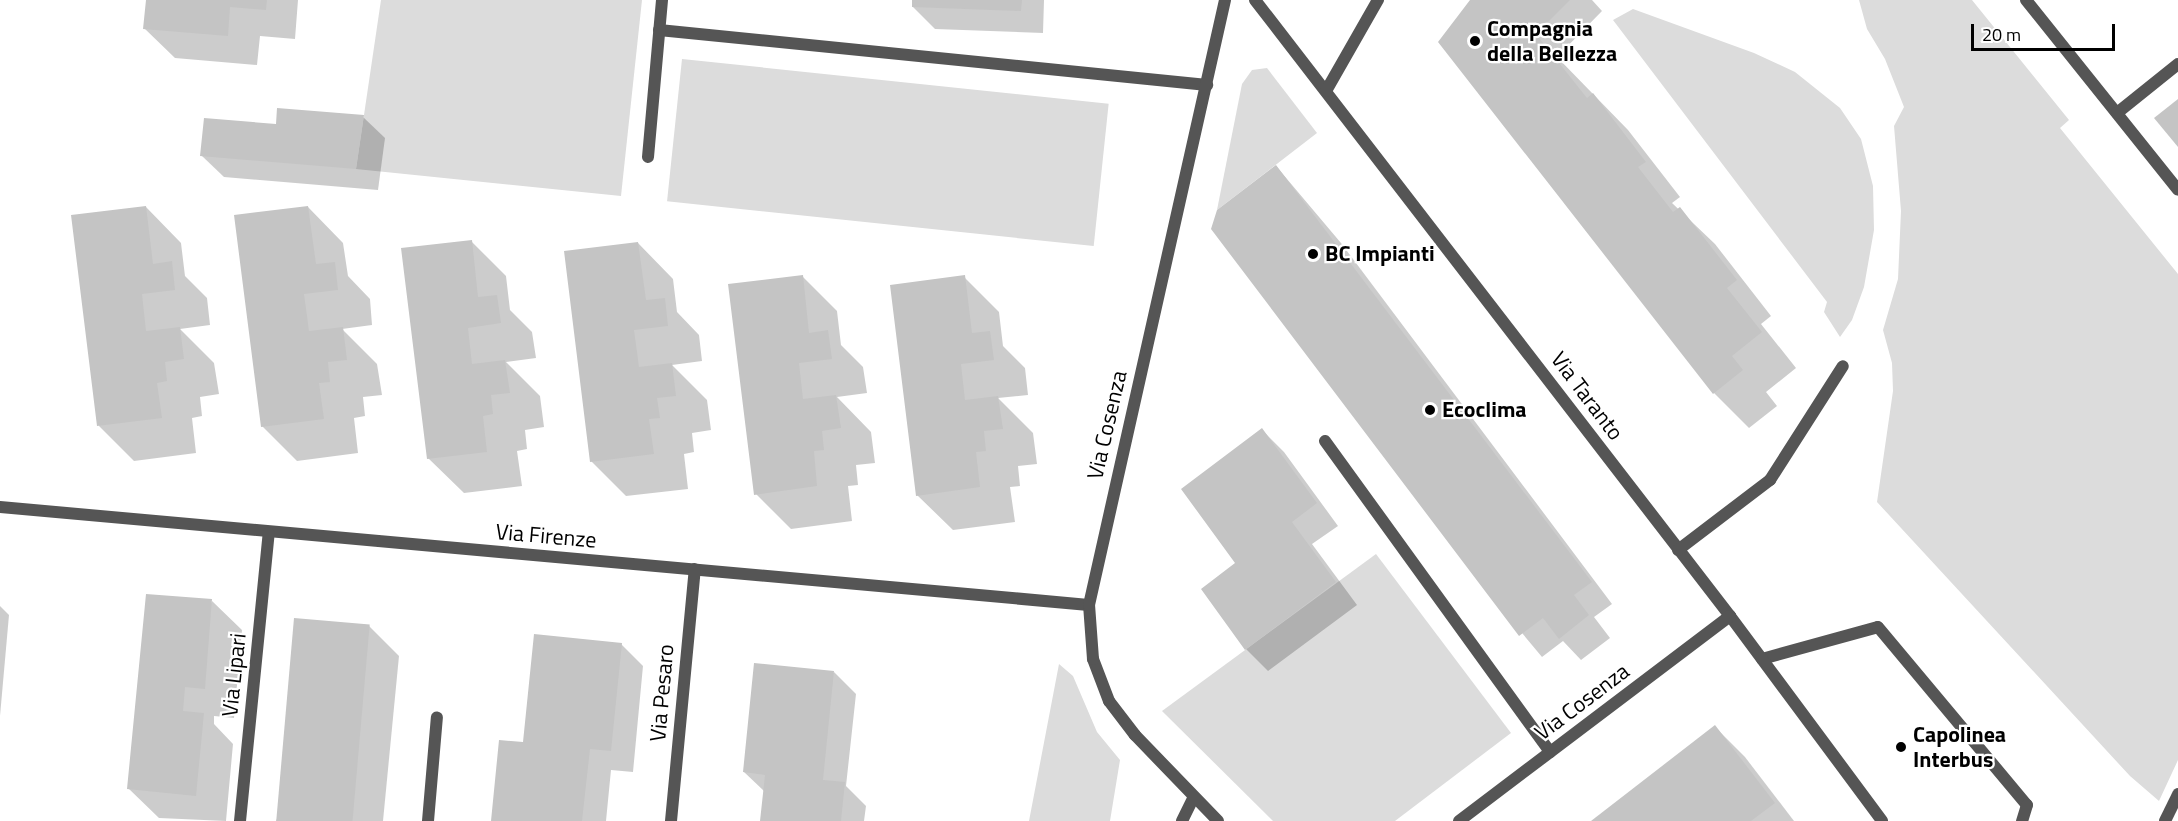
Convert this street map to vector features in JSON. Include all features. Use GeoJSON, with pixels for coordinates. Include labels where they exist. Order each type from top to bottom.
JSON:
{"type":"FeatureCollection","features":[{"type":"Feature","properties":{"kind":"street"},"geometry":{"type":"LineString","coordinates":[[648,157],[662,0]]}},
{"type":"Feature","properties":{"kind":"street","name":"Via Cosenza"},"geometry":{"type":"LineString","coordinates":[[1218,821],[1193,798],[1109,700],[1093,659],[1089,605],[1225,0]]}},
{"type":"Feature","properties":{"kind":"street","name":"Via Taranto"},"geometry":{"type":"LineString","coordinates":[[1254,0],[1730,616],[1882,821]]}},
{"type":"Feature","properties":{"kind":"street"},"geometry":{"type":"LineString","coordinates":[[1326,91],[1378,0]]}},
{"type":"Feature","properties":{"kind":"street"},"geometry":{"type":"LineString","coordinates":[[2026,0],[2178,190]]}},
{"type":"Feature","properties":{"kind":"street"},"geometry":{"type":"LineString","coordinates":[[659,30],[1207,85]]}},
{"type":"Feature","properties":{"kind":"street"},"geometry":{"type":"LineString","coordinates":[[2117,113],[2178,64]]}},
{"type":"Feature","properties":{"kind":"street"},"geometry":{"type":"LineString","coordinates":[[1678,550],[1770,480],[1844,366]]}},
{"type":"Feature","properties":{"kind":"street"},"geometry":{"type":"LineString","coordinates":[[1325,441],[1550,752]]}},
{"type":"Feature","properties":{"kind":"street","name":"Via Firenze"},"geometry":{"type":"LineString","coordinates":[[0,507],[1089,605]]}},
{"type":"Feature","properties":{"kind":"street","name":"Via Lipari"},"geometry":{"type":"LineString","coordinates":[[240,821],[269,533]]}},
{"type":"Feature","properties":{"kind":"street","name":"Via Pesaro"},"geometry":{"type":"LineString","coordinates":[[671,821],[695,570]]}},
{"type":"Feature","properties":{"kind":"street","name":"Via Cosenza"},"geometry":{"type":"LineString","coordinates":[[1459,821],[1730,616]]}},
{"type":"Feature","properties":{"kind":"street"},"geometry":{"type":"LineString","coordinates":[[1762,659],[1878,627],[2027,805],[2022,821]]}},
{"type":"Feature","properties":{"kind":"street"},"geometry":{"type":"LineString","coordinates":[[428,821],[437,717]]}},
{"type":"Feature","properties":{"kind":"street"},"geometry":{"type":"LineString","coordinates":[[2165,821],[2178,794]]}},
{"type":"Feature","properties":{"kind":"street"},"geometry":{"type":"LineString","coordinates":[[1182,821],[1193,798]]}},
{"type":"Feature","properties":{"kind":"shaded area"},"geometry":{"type":"Polygon","coordinates":[[[381,0],[642,0],[621,196],[356,169],[381,0]]]}},
{"type":"Feature","properties":{"kind":"shaded area"},"geometry":{"type":"Polygon","coordinates":[[[1859,0],[1972,0],[2069,120],[2060,128],[2178,274],[2178,760],[2159,801],[2130,776],[1877,502],[1893,391],[1892,363],[1883,330],[1898,279],[1901,211],[1894,126],[1904,107],[1885,59],[1867,29],[1859,0]]]}},
{"type":"Feature","properties":{"kind":"shaded area"},"geometry":{"type":"Polygon","coordinates":[[[1633,9],[1754,53],[1795,72],[1840,108],[1861,139],[1873,186],[1874,230],[1864,287],[1852,320],[1840,337],[1824,312],[1827,302],[1613,20],[1633,9]]]}},
{"type":"Feature","properties":{"kind":"shaded area"},"geometry":{"type":"Polygon","coordinates":[[[682,59],[1109,104],[1094,246],[667,201],[682,59]]]}},
{"type":"Feature","properties":{"kind":"shaded area"},"geometry":{"type":"Polygon","coordinates":[[[1267,68],[1317,133],[1217,210],[1242,84],[1252,70],[1267,68]]]}},
{"type":"Feature","properties":{"kind":"shaded area"},"geometry":{"type":"Polygon","coordinates":[[[1376,554],[1511,733],[1395,821],[1273,821],[1162,711],[1376,554]]]}},
{"type":"Feature","properties":{"kind":"shaded area"},"geometry":{"type":"Polygon","coordinates":[[[1059,664],[1073,676],[1097,732],[1120,760],[1110,821],[1029,821],[1059,664]]]}},
{"type":"Feature","properties":{"kind":"building"},"geometry":{"type":"Polygon","coordinates":[[[146,0],[267,0],[266,10],[230,7],[228,36],[143,29],[146,0]]]}},
{"type":"Feature","properties":{"kind":"building"},"geometry":{"type":"Polygon","coordinates":[[[912,0],[1022,0],[1021,11],[912,7],[912,0]]]}},
{"type":"Feature","properties":{"kind":"building"},"geometry":{"type":"Polygon","coordinates":[[[1470,0],[1570,0],[1536,34],[1587,98],[1593,93],[1646,162],[1638,167],[1673,212],[1680,207],[1737,280],[1727,288],[1762,332],[1732,356],[1743,370],[1713,394],[1438,42],[1470,0]]]}},
{"type":"Feature","properties":{"kind":"building"},"geometry":{"type":"Polygon","coordinates":[[[2178,99],[2178,147],[2154,118],[2178,99]]]}},
{"type":"Feature","properties":{"kind":"building"},"geometry":{"type":"Polygon","coordinates":[[[277,108],[364,115],[356,169],[200,156],[204,118],[276,124],[277,108]]]}},
{"type":"Feature","properties":{"kind":"building"},"geometry":{"type":"Polygon","coordinates":[[[1276,165],[1592,582],[1574,595],[1589,615],[1559,639],[1543,618],[1519,636],[1211,229],[1217,210],[1276,165]]]}},
{"type":"Feature","properties":{"kind":"building"},"geometry":{"type":"Polygon","coordinates":[[[146,206],[153,264],[172,261],[175,290],[142,294],[146,331],[180,327],[184,359],[165,362],[167,381],[157,383],[162,418],[97,426],[71,215],[146,206]]]}},
{"type":"Feature","properties":{"kind":"building"},"geometry":{"type":"Polygon","coordinates":[[[308,206],[316,264],[335,262],[338,290],[304,294],[309,331],[343,327],[347,360],[328,362],[330,382],[319,383],[324,419],[261,427],[234,215],[308,206]]]}},
{"type":"Feature","properties":{"kind":"building"},"geometry":{"type":"Polygon","coordinates":[[[472,240],[478,297],[497,295],[501,323],[468,328],[472,364],[505,360],[510,393],[491,395],[493,414],[483,416],[487,452],[427,459],[401,248],[472,240]]]}},
{"type":"Feature","properties":{"kind":"building"},"geometry":{"type":"Polygon","coordinates":[[[638,242],[646,300],[665,298],[668,326],[634,330],[639,367],[672,363],[676,396],[657,398],[660,418],[649,419],[654,454],[590,462],[564,251],[638,242]]]}},
{"type":"Feature","properties":{"kind":"building"},"geometry":{"type":"Polygon","coordinates":[[[803,275],[809,333],[828,330],[832,359],[799,363],[803,399],[836,395],[841,428],[822,431],[824,450],[814,451],[817,486],[754,495],[728,284],[803,275]]]}},
{"type":"Feature","properties":{"kind":"building"},"geometry":{"type":"Polygon","coordinates":[[[965,275],[972,333],[990,331],[994,360],[961,364],[965,400],[998,396],[1003,429],[984,431],[986,451],[976,452],[980,487],[916,496],[890,285],[965,275]]]}},
{"type":"Feature","properties":{"kind":"building"},"geometry":{"type":"Polygon","coordinates":[[[1262,428],[1317,503],[1292,522],[1336,582],[1245,650],[1201,589],[1235,563],[1181,489],[1262,428]]]}},
{"type":"Feature","properties":{"kind":"building"},"geometry":{"type":"Polygon","coordinates":[[[146,594],[212,599],[205,689],[185,687],[183,711],[204,713],[196,796],[127,789],[146,594]]]}},
{"type":"Feature","properties":{"kind":"building"},"geometry":{"type":"Polygon","coordinates":[[[294,618],[370,625],[353,821],[276,821],[294,618]]]}},
{"type":"Feature","properties":{"kind":"building"},"geometry":{"type":"Polygon","coordinates":[[[534,634],[622,643],[611,751],[590,749],[582,821],[491,821],[499,740],[523,742],[534,634]]]}},
{"type":"Feature","properties":{"kind":"building"},"geometry":{"type":"Polygon","coordinates":[[[754,663],[834,671],[823,780],[845,782],[841,821],[760,821],[765,775],[743,772],[754,663]]]}},
{"type":"Feature","properties":{"kind":"building"},"geometry":{"type":"Polygon","coordinates":[[[1715,725],[1775,803],[1751,821],[1591,821],[1715,725]]]}},
{"type":"Feature","properties":{"kind":"place","name":"Compagnia della Bellezza"},"geometry":{"type":"Point","coordinates":[1475,41]}},
{"type":"Feature","properties":{"kind":"place","name":"BC Impianti"},"geometry":{"type":"Point","coordinates":[1313,254]}},
{"type":"Feature","properties":{"kind":"place","name":"Ecoclima"},"geometry":{"type":"Point","coordinates":[1430,410]}},
{"type":"Feature","properties":{"kind":"place","name":"Capolinea Interbus"},"geometry":{"type":"Point","coordinates":[1901,747]}}]}
